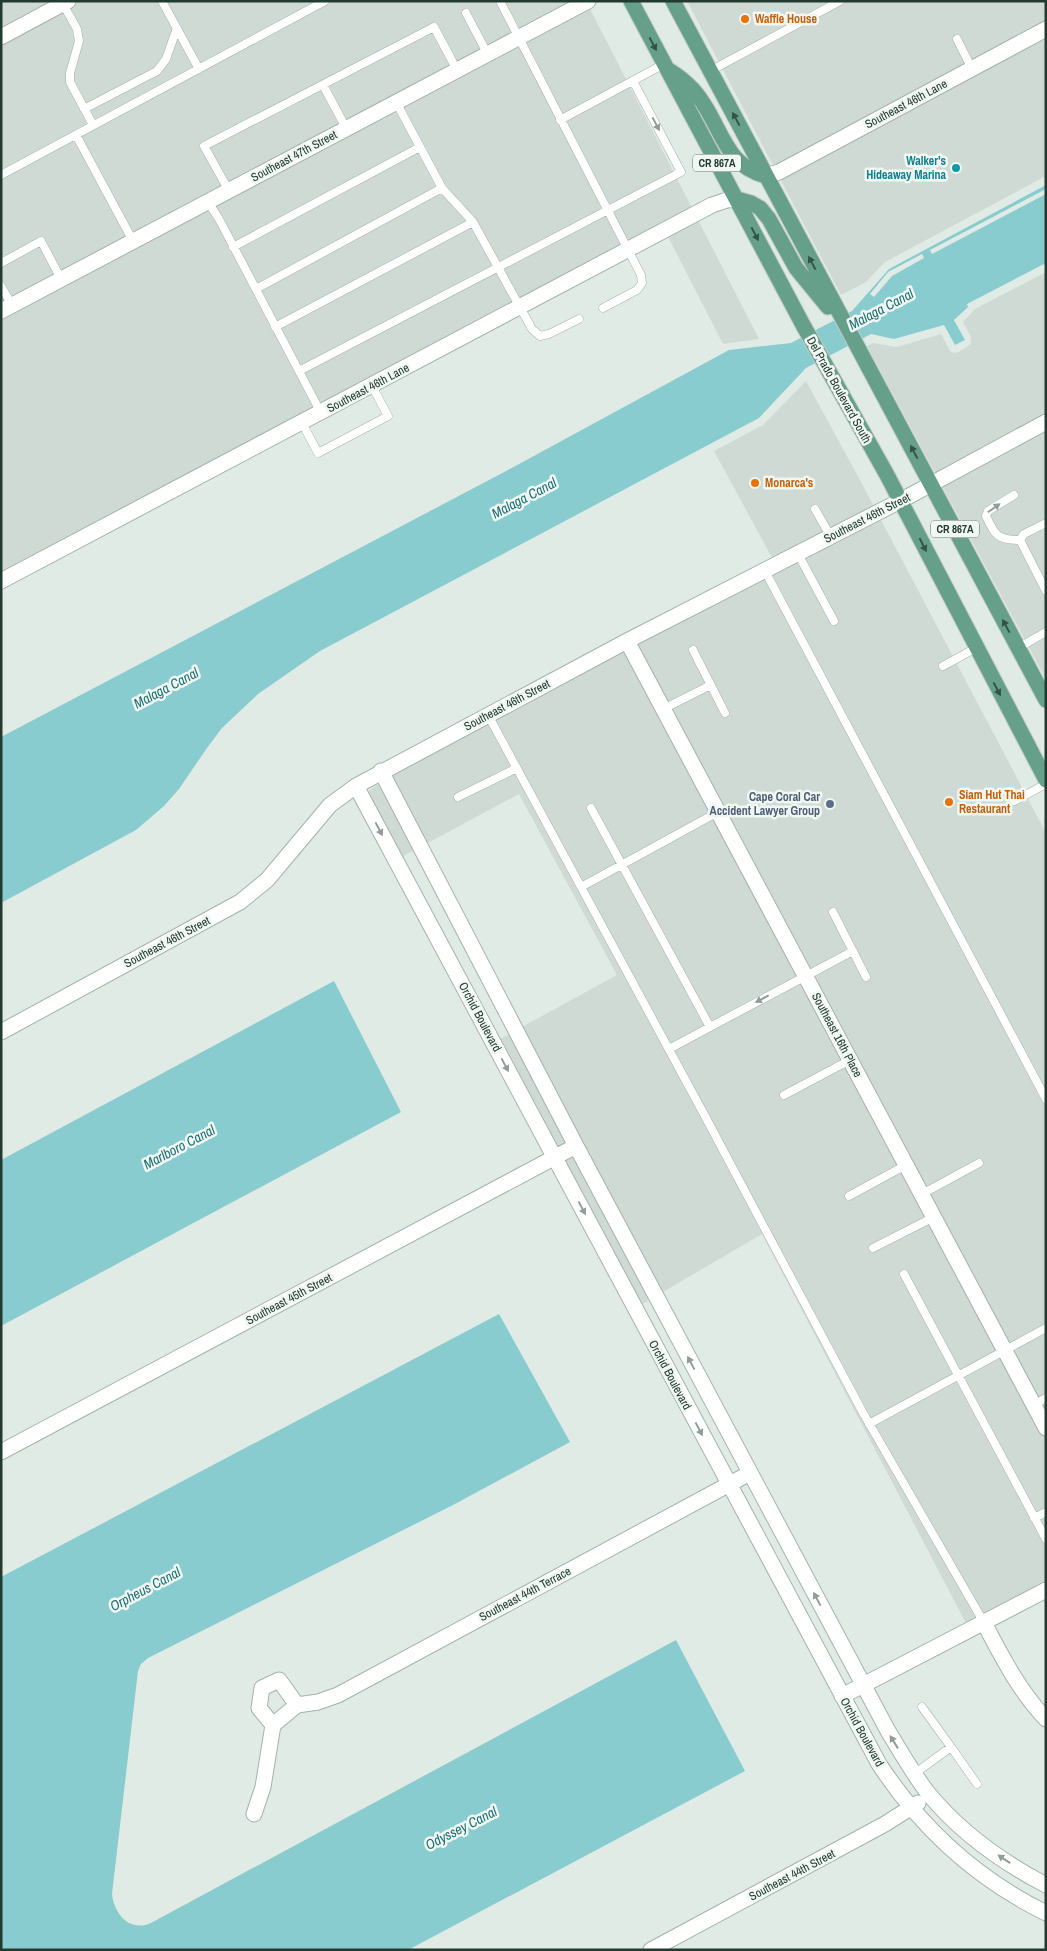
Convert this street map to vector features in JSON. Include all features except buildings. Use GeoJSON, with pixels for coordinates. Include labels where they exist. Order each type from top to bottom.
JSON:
{"type":"FeatureCollection","features":[{"type":"Feature","properties":{"kind":"main road","name":"Del Prado Boulevard South"},"geometry":{"type":"LineString","coordinates":[[631,1],[803,324],[900,501],[1046,780]]}},
{"type":"Feature","properties":{"kind":"main road","name":"CR 867A"},"geometry":{"type":"LineString","coordinates":[[673,1],[766,176],[832,308],[845,326],[863,358],[1046,700]]}},
{"type":"Feature","properties":{"kind":"main road"},"geometry":{"type":"LineString","coordinates":[[665,66],[696,92],[733,156],[744,167],[754,173],[766,176]]}},
{"type":"Feature","properties":{"kind":"main road"},"geometry":{"type":"LineString","coordinates":[[737,199],[760,208],[769,219],[796,268],[832,308]]}},
{"type":"Feature","properties":{"kind":"street","name":"Southeast 47th Street"},"geometry":{"type":"LineString","coordinates":[[6,308],[588,1]]}},
{"type":"Feature","properties":{"kind":"street"},"geometry":{"type":"LineString","coordinates":[[1,37],[64,2]]}},
{"type":"Feature","properties":{"kind":"street","name":"Southeast 46th Lane"},"geometry":{"type":"LineString","coordinates":[[766,176],[780,172],[1046,30]]}},
{"type":"Feature","properties":{"kind":"street","name":"Southeast 46th Lane"},"geometry":{"type":"LineString","coordinates":[[1,581],[712,205],[737,199]]}},
{"type":"Feature","properties":{"kind":"street","name":"Southeast 46th Street"},"geometry":{"type":"LineString","coordinates":[[1,1032],[240,902],[267,880],[330,805],[381,771],[627,641],[931,485],[1046,422]]}},
{"type":"Feature","properties":{"kind":"street","name":"Southeast 16th Place"},"geometry":{"type":"LineString","coordinates":[[627,641],[1005,1350],[1040,1401],[1046,1428]]}},
{"type":"Feature","properties":{"kind":"street","name":"Orchid Boulevard"},"geometry":{"type":"LineString","coordinates":[[381,771],[576,1146],[888,1731],[914,1774],[949,1816],[976,1840],[1022,1872],[1046,1884]]}},
{"type":"Feature","properties":{"kind":"street","name":"Orchid Boulevard"},"geometry":{"type":"LineString","coordinates":[[356,786],[728,1485],[879,1764],[911,1808],[960,1857],[1000,1887],[1046,1912]]}},
{"type":"Feature","properties":{"kind":"street","name":"Southeast 45th Street"},"geometry":{"type":"LineString","coordinates":[[1,1452],[554,1156],[576,1146]]}},
{"type":"Feature","properties":{"kind":"street","name":"Southeast 44th Terrace"},"geometry":{"type":"LineString","coordinates":[[273,1724],[297,1705],[318,1702],[338,1695],[750,1473]]}},
{"type":"Feature","properties":{"kind":"street"},"geometry":{"type":"LineString","coordinates":[[842,1696],[982,1621],[1046,1590]]}},
{"type":"Feature","properties":{"kind":"street"},"geometry":{"type":"LineString","coordinates":[[982,1621],[1006,1664],[1027,1696],[1046,1719]]}},
{"type":"Feature","properties":{"kind":"street"},"geometry":{"type":"LineString","coordinates":[[254,1814],[263,1788],[273,1724],[260,1708],[262,1688],[279,1680],[297,1705]]}},
{"type":"Feature","properties":{"kind":"street","name":"Southeast 44th Street"},"geometry":{"type":"LineString","coordinates":[[651,1950],[772,1886],[911,1808],[929,1794]]}},
{"type":"Feature","properties":{"kind":"lane"},"geometry":{"type":"LineString","coordinates":[[162,1],[199,69]]}},
{"type":"Feature","properties":{"kind":"lane"},"geometry":{"type":"LineString","coordinates":[[1,174],[325,1]]}},
{"type":"Feature","properties":{"kind":"lane"},"geometry":{"type":"LineString","coordinates":[[500,1],[641,275],[642,284],[637,290],[603,308]]}},
{"type":"Feature","properties":{"kind":"lane"},"geometry":{"type":"LineString","coordinates":[[710,70],[840,1]]}},
{"type":"Feature","properties":{"kind":"lane"},"geometry":{"type":"LineString","coordinates":[[64,2],[77,29],[78,41],[70,73],[70,82],[93,126]]}},
{"type":"Feature","properties":{"kind":"lane"},"geometry":{"type":"LineString","coordinates":[[466,12],[487,54]]}},
{"type":"Feature","properties":{"kind":"lane"},"geometry":{"type":"LineString","coordinates":[[229,191],[204,146],[434,27],[457,70]]}},
{"type":"Feature","properties":{"kind":"lane"},"geometry":{"type":"LineString","coordinates":[[84,109],[157,72],[166,59],[177,28]]}},
{"type":"Feature","properties":{"kind":"lane"},"geometry":{"type":"LineString","coordinates":[[957,39],[972,69]]}},
{"type":"Feature","properties":{"kind":"lane"},"geometry":{"type":"LineString","coordinates":[[560,120],[665,66]]}},
{"type":"Feature","properties":{"kind":"lane"},"geometry":{"type":"LineString","coordinates":[[298,371],[681,172],[633,81]]}},
{"type":"Feature","properties":{"kind":"lane"},"geometry":{"type":"LineString","coordinates":[[323,85],[346,128]]}},
{"type":"Feature","properties":{"kind":"lane"},"geometry":{"type":"LineString","coordinates":[[396,102],[442,188],[473,222],[532,330],[540,336],[549,334],[579,319]]}},
{"type":"Feature","properties":{"kind":"lane"},"geometry":{"type":"LineString","coordinates":[[76,135],[133,241]]}},
{"type":"Feature","properties":{"kind":"lane"},"geometry":{"type":"LineString","coordinates":[[233,247],[420,147]]}},
{"type":"Feature","properties":{"kind":"lane"},"geometry":{"type":"LineString","coordinates":[[256,290],[442,188]]}},
{"type":"Feature","properties":{"kind":"lane"},"geometry":{"type":"LineString","coordinates":[[208,202],[321,413]]}},
{"type":"Feature","properties":{"kind":"lane"},"geometry":{"type":"LineString","coordinates":[[276,327],[473,222]]}},
{"type":"Feature","properties":{"kind":"lane"},"geometry":{"type":"LineString","coordinates":[[1,263],[41,241],[61,279]]}},
{"type":"Feature","properties":{"kind":"lane"},"geometry":{"type":"LineString","coordinates":[[1,286],[6,308]]}},
{"type":"Feature","properties":{"kind":"lane"},"geometry":{"type":"LineString","coordinates":[[302,423],[318,453],[379,421],[388,416],[372,386]]}},
{"type":"Feature","properties":{"kind":"lane"},"geometry":{"type":"LineString","coordinates":[[1014,495],[988,511],[986,516],[994,534],[1005,540],[1020,540]]}},
{"type":"Feature","properties":{"kind":"lane"},"geometry":{"type":"LineString","coordinates":[[815,508],[830,537]]}},
{"type":"Feature","properties":{"kind":"lane"},"geometry":{"type":"LineString","coordinates":[[1020,540],[1024,534],[1046,523]]}},
{"type":"Feature","properties":{"kind":"lane"},"geometry":{"type":"LineString","coordinates":[[1020,540],[1046,591]]}},
{"type":"Feature","properties":{"kind":"lane"},"geometry":{"type":"LineString","coordinates":[[798,554],[834,621]]}},
{"type":"Feature","properties":{"kind":"lane"},"geometry":{"type":"LineString","coordinates":[[765,571],[1046,1099]]}},
{"type":"Feature","properties":{"kind":"lane"},"geometry":{"type":"LineString","coordinates":[[1018,648],[1046,632]]}},
{"type":"Feature","properties":{"kind":"lane"},"geometry":{"type":"LineString","coordinates":[[943,666],[976,648]]}},
{"type":"Feature","properties":{"kind":"lane"},"geometry":{"type":"LineString","coordinates":[[693,650],[725,713]]}},
{"type":"Feature","properties":{"kind":"lane"},"geometry":{"type":"LineString","coordinates":[[663,710],[711,685]]}},
{"type":"Feature","properties":{"kind":"lane"},"geometry":{"type":"LineString","coordinates":[[488,715],[869,1424],[982,1621]]}},
{"type":"Feature","properties":{"kind":"lane"},"geometry":{"type":"LineString","coordinates":[[458,797],[517,768]]}},
{"type":"Feature","properties":{"kind":"lane"},"geometry":{"type":"LineString","coordinates":[[1014,801],[1046,784]]}},
{"type":"Feature","properties":{"kind":"lane"},"geometry":{"type":"LineString","coordinates":[[591,808],[710,1028]]}},
{"type":"Feature","properties":{"kind":"lane"},"geometry":{"type":"LineString","coordinates":[[582,887],[718,812]]}},
{"type":"Feature","properties":{"kind":"lane"},"geometry":{"type":"LineString","coordinates":[[833,912],[866,977]]}},
{"type":"Feature","properties":{"kind":"lane"},"geometry":{"type":"LineString","coordinates":[[669,1049],[853,951]]}},
{"type":"Feature","properties":{"kind":"lane"},"geometry":{"type":"LineString","coordinates":[[784,1096],[850,1060]]}},
{"type":"Feature","properties":{"kind":"lane"},"geometry":{"type":"LineString","coordinates":[[922,1194],[980,1163]]}},
{"type":"Feature","properties":{"kind":"lane"},"geometry":{"type":"LineString","coordinates":[[849,1196],[906,1164]]}},
{"type":"Feature","properties":{"kind":"lane"},"geometry":{"type":"LineString","coordinates":[[873,1248],[934,1216]]}},
{"type":"Feature","properties":{"kind":"lane"},"geometry":{"type":"LineString","coordinates":[[904,1274],[1046,1539]]}},
{"type":"Feature","properties":{"kind":"lane"},"geometry":{"type":"LineString","coordinates":[[869,1424],[1046,1328]]}},
{"type":"Feature","properties":{"kind":"lane"},"geometry":{"type":"LineString","coordinates":[[1034,1518],[1046,1512]]}},
{"type":"Feature","properties":{"kind":"lane"},"geometry":{"type":"LineString","coordinates":[[922,1707],[978,1784]]}},
{"type":"Feature","properties":{"kind":"lane"},"geometry":{"type":"LineString","coordinates":[[914,1774],[950,1747]]}},
{"type":"Feature","properties":{"kind":"shaded area"},"geometry":{"type":"Polygon","coordinates":[[[1,1],[586,1],[759,339],[723,344],[663,227],[1,583],[1,1]]]}},
{"type":"Feature","properties":{"kind":"shaded area"},"geometry":{"type":"Polygon","coordinates":[[[687,1],[1046,1],[1046,176],[885,262],[866,282],[841,295],[687,1]]]}},
{"type":"Feature","properties":{"kind":"shaded area"},"geometry":{"type":"Polygon","coordinates":[[[1046,272],[1046,679],[867,346],[873,343],[897,347],[941,334],[950,351],[954,353],[959,352],[971,344],[971,337],[963,322],[975,309],[1046,272]]]}},
{"type":"Feature","properties":{"kind":"shaded area"},"geometry":{"type":"Polygon","coordinates":[[[806,381],[1046,833],[1046,1586],[968,1627],[762,1234],[639,1306],[489,1045],[617,975],[519,794],[398,859],[359,797],[404,768],[776,565],[714,451],[763,425],[806,381]]]}},
{"type":"Feature","properties":{"kind":"water","name":"Malaga Canal"},"geometry":{"type":"Polygon","coordinates":[[[1046,185],[1046,263],[967,304],[968,307],[954,320],[965,340],[955,345],[944,325],[894,339],[871,334],[806,368],[759,418],[320,651],[258,694],[222,728],[179,789],[164,806],[136,830],[1,903],[1,737],[508,470],[729,350],[791,343],[852,311],[889,269],[1046,185]]]}},
{"type":"Feature","properties":{"kind":"water","name":"Marlboro Canal"},"geometry":{"type":"Polygon","coordinates":[[[334,981],[401,1112],[1,1326],[1,1160],[334,981]]]}},
{"type":"Feature","properties":{"kind":"water"},"geometry":{"type":"Polygon","coordinates":[[[499,1314],[570,1442],[453,1505],[148,1658],[141,1664],[138,1671],[112,1894],[119,1914],[123,1919],[135,1925],[149,1924],[676,1640],[745,1771],[408,1950],[1,1950],[1,1577],[499,1314]]]}},
{"type":"Feature","properties":{"kind":"pier"},"geometry":{"type":"Polygon","coordinates":[[[1046,189],[1046,194],[932,254],[930,250],[1046,189]]]}},
{"type":"Feature","properties":{"kind":"pier"},"geometry":{"type":"Polygon","coordinates":[[[922,254],[924,258],[892,276],[874,297],[870,294],[888,272],[922,254]]]}},
{"type":"Feature","properties":{"kind":"place","name":"Waffle House"},"geometry":{"type":"Point","coordinates":[745,19]}},
{"type":"Feature","properties":{"kind":"place","name":"Walker's Hideaway Marina"},"geometry":{"type":"Point","coordinates":[956,168]}},
{"type":"Feature","properties":{"kind":"place","name":"Monarca's"},"geometry":{"type":"Point","coordinates":[755,483]}},
{"type":"Feature","properties":{"kind":"place","name":"Siam Hut Thai Restaurant"},"geometry":{"type":"Point","coordinates":[949,802]}},
{"type":"Feature","properties":{"kind":"place","name":"Cape Coral Car Accident Lawyer Group"},"geometry":{"type":"Point","coordinates":[830,804]}},
{"type":"Feature","properties":{"kind":"water label","name":"Orpheus Canal"},"geometry":{"type":"Point","coordinates":[145,1589]}},
{"type":"Feature","properties":{"kind":"water label","name":"Odyssey Canal"},"geometry":{"type":"Point","coordinates":[461,1828]}}]}
